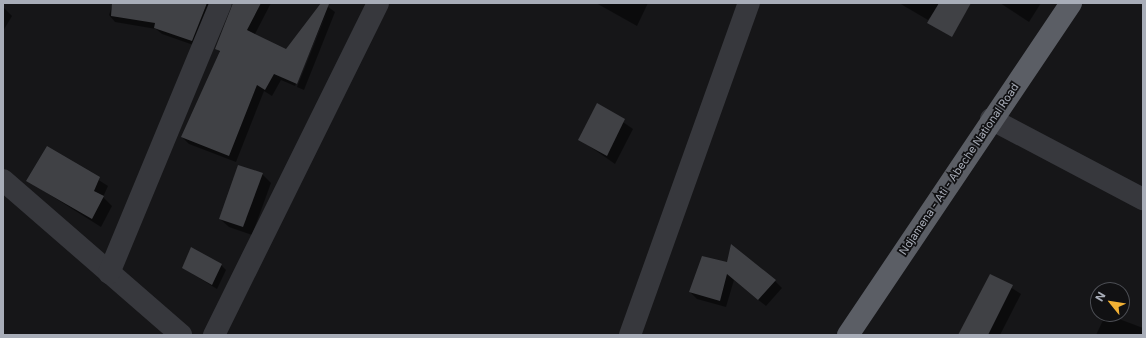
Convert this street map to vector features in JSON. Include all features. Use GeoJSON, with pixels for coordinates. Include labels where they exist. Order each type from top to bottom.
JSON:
{"type":"FeatureCollection","features":[{"type":"Feature","properties":{"kind":"highway","name":"Ndjamena - Ati - Abeche National Road"},"geometry":{"type":"LineString","coordinates":[[848,335],[1070,3]]}},
{"type":"Feature","properties":{"kind":"street"},"geometry":{"type":"LineString","coordinates":[[110,273],[221,3]]}},
{"type":"Feature","properties":{"kind":"street"},"geometry":{"type":"LineString","coordinates":[[214,335],[378,3]]}},
{"type":"Feature","properties":{"kind":"street"},"geometry":{"type":"LineString","coordinates":[[630,335],[749,3]]}},
{"type":"Feature","properties":{"kind":"street"},"geometry":{"type":"LineString","coordinates":[[991,119],[1143,199]]}},
{"type":"Feature","properties":{"kind":"street"},"geometry":{"type":"LineString","coordinates":[[3,180],[181,335]]}},
{"type":"Feature","properties":{"kind":"building"},"geometry":{"type":"Polygon","coordinates":[[[112,3],[207,3],[192,41],[154,28],[155,23],[111,16],[112,3]]]}},
{"type":"Feature","properties":{"kind":"building"},"geometry":{"type":"Polygon","coordinates":[[[233,3],[261,3],[247,30],[286,49],[321,3],[329,4],[297,84],[274,74],[265,90],[257,85],[229,156],[181,137],[220,51],[215,49],[233,3]]]}},
{"type":"Feature","properties":{"kind":"building"},"geometry":{"type":"Polygon","coordinates":[[[939,3],[971,3],[952,37],[927,23],[939,3]]]}},
{"type":"Feature","properties":{"kind":"building"},"geometry":{"type":"Polygon","coordinates":[[[597,103],[625,119],[607,156],[578,140],[597,103]]]}},
{"type":"Feature","properties":{"kind":"building"},"geometry":{"type":"Polygon","coordinates":[[[47,146],[100,177],[94,191],[104,196],[92,219],[26,181],[47,146]]]}},
{"type":"Feature","properties":{"kind":"building"},"geometry":{"type":"Polygon","coordinates":[[[238,165],[263,173],[243,227],[219,219],[238,165]]]}},
{"type":"Feature","properties":{"kind":"building"},"geometry":{"type":"Polygon","coordinates":[[[731,244],[776,280],[758,300],[727,274],[720,301],[689,292],[702,256],[727,262],[731,244]]]}},
{"type":"Feature","properties":{"kind":"building"},"geometry":{"type":"Polygon","coordinates":[[[191,247],[222,264],[212,285],[182,268],[191,247]]]}},
{"type":"Feature","properties":{"kind":"building"},"geometry":{"type":"Polygon","coordinates":[[[990,274],[1013,285],[988,335],[958,335],[990,274]]]}}]}
